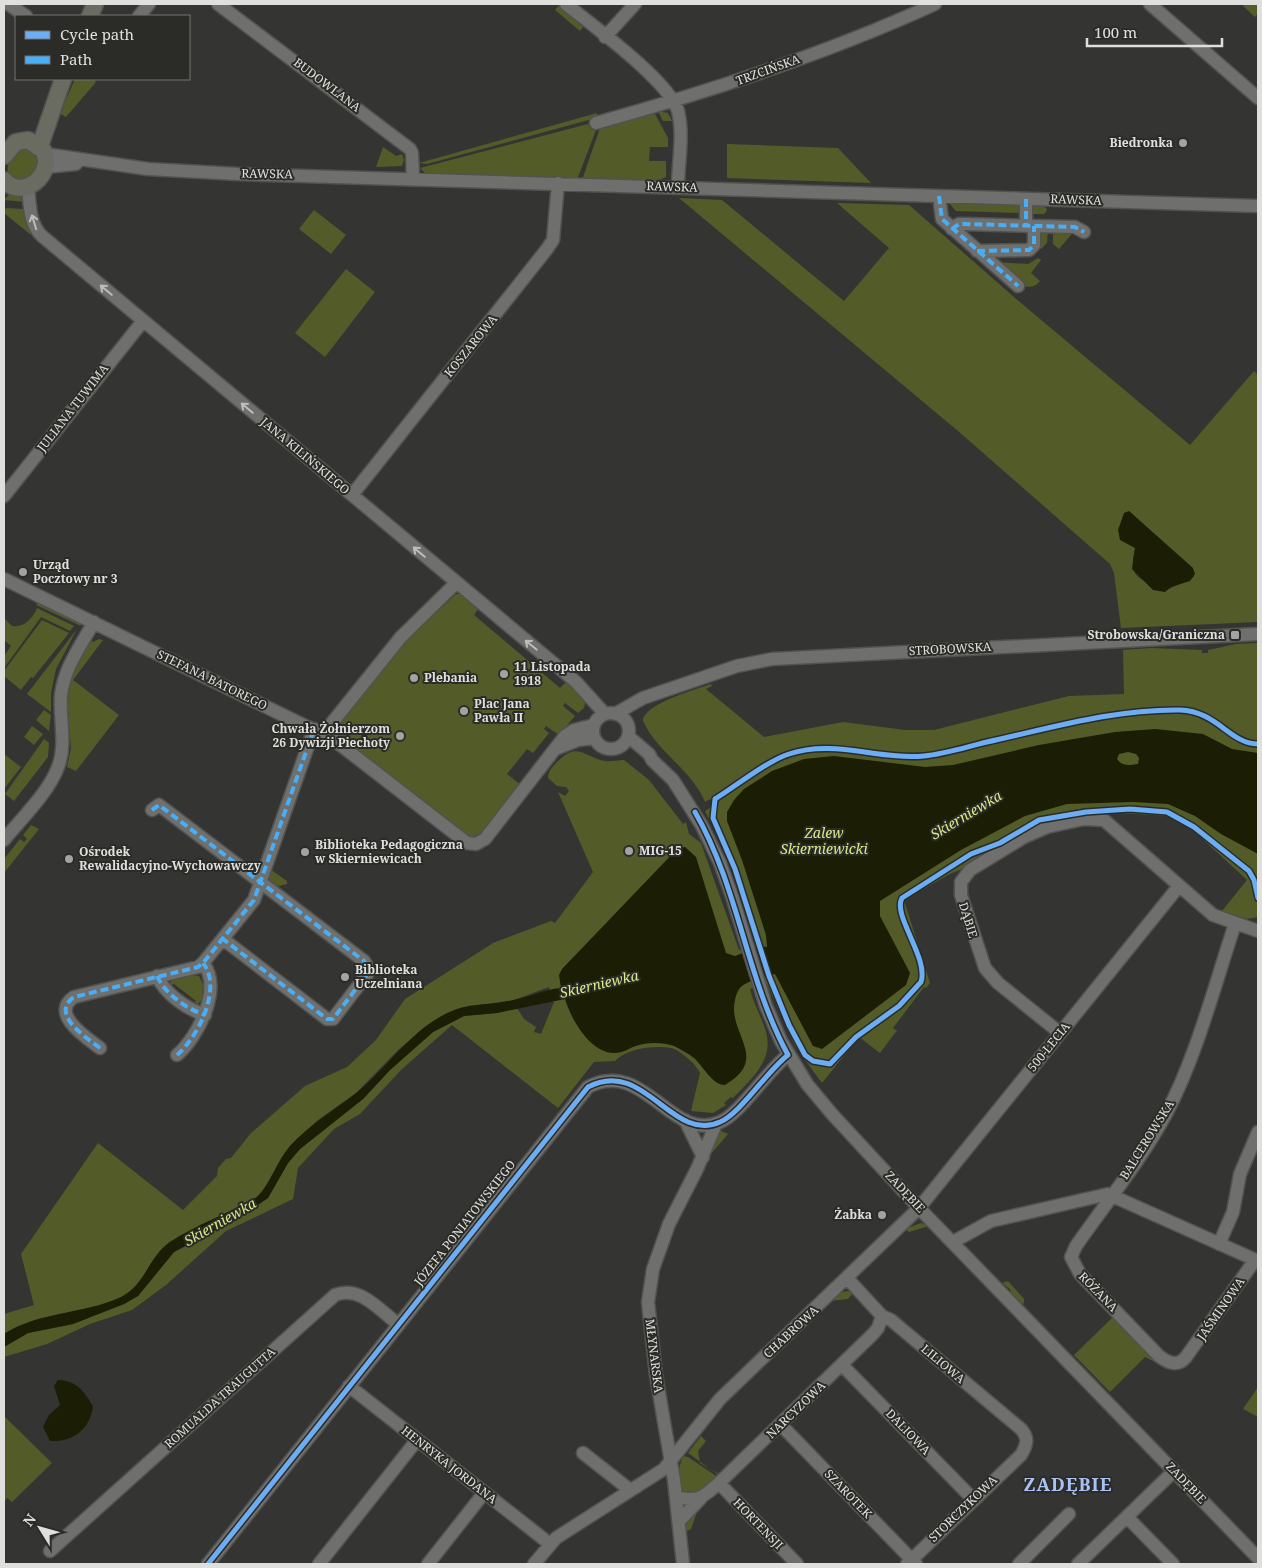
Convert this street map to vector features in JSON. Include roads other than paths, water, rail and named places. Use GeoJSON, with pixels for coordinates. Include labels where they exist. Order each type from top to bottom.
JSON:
{"type":"FeatureCollection","features":[{"type":"Feature","properties":{"kind":"main road"},"geometry":{"type":"LineString","coordinates":[[12,187],[37,181],[40,152],[61,84]]}},
{"type":"Feature","properties":{"kind":"main road"},"geometry":{"type":"LineString","coordinates":[[6,149],[40,152]]}},
{"type":"Feature","properties":{"kind":"street"},"geometry":{"type":"LineString","coordinates":[[8,4],[24,15]]}},
{"type":"Feature","properties":{"kind":"street"},"geometry":{"type":"LineString","coordinates":[[140,15],[149,4]]}},
{"type":"Feature","properties":{"kind":"street","name":"BUDOWLANA"},"geometry":{"type":"LineString","coordinates":[[218,4],[410,149],[413,159],[412,179]]}},
{"type":"Feature","properties":{"kind":"street"},"geometry":{"type":"LineString","coordinates":[[566,4],[657,80],[674,101],[679,117],[678,187]]}},
{"type":"Feature","properties":{"kind":"street"},"geometry":{"type":"LineString","coordinates":[[605,37],[635,4]]}},
{"type":"Feature","properties":{"kind":"street","name":"TRZCIŃSKA"},"geometry":{"type":"LineString","coordinates":[[596,123],[706,92],[828,48],[935,4]]}},
{"type":"Feature","properties":{"kind":"street"},"geometry":{"type":"LineString","coordinates":[[1150,4],[1258,98]]}},
{"type":"Feature","properties":{"kind":"street","name":"RAWSKA"},"geometry":{"type":"LineString","coordinates":[[40,152],[77,164],[86,160],[158,170],[1258,206]]}},
{"type":"Feature","properties":{"kind":"street","name":"KOSZAROWA"},"geometry":{"type":"LineString","coordinates":[[352,495],[547,250],[552,240],[558,183]]}},
{"type":"Feature","properties":{"kind":"street","name":"JANA KILIŃSKIEGO"},"geometry":{"type":"LineString","coordinates":[[12,187],[32,220],[36,231],[615,716]]}},
{"type":"Feature","properties":{"kind":"street"},"geometry":{"type":"LineString","coordinates":[[939,196],[940,216],[952,229],[1018,286]]}},
{"type":"Feature","properties":{"kind":"street"},"geometry":{"type":"LineString","coordinates":[[977,251],[983,249],[1029,250],[1034,245],[1026,199]]}},
{"type":"Feature","properties":{"kind":"street"},"geometry":{"type":"LineString","coordinates":[[952,229],[962,224],[1075,227],[1084,232]]}},
{"type":"Feature","properties":{"kind":"street","name":"JULIANA TUWIMA"},"geometry":{"type":"LineString","coordinates":[[4,496],[143,321]]}},
{"type":"Feature","properties":{"kind":"street","name":"STEFANA BATOREGO"},"geometry":{"type":"LineString","coordinates":[[4,579],[318,732],[346,749],[462,841],[471,844],[485,839],[570,732],[594,724]]}},
{"type":"Feature","properties":{"kind":"street"},"geometry":{"type":"LineString","coordinates":[[100,1048],[70,1024],[66,1006],[69,1001],[74,997],[199,966],[204,963],[254,900],[318,732],[401,636],[456,582]]}},
{"type":"Feature","properties":{"kind":"street"},"geometry":{"type":"LineString","coordinates":[[4,840],[49,783],[58,766],[62,753],[61,698],[63,684],[71,661],[94,622]]}},
{"type":"Feature","properties":{"kind":"street","name":"STROBOWSKA"},"geometry":{"type":"LineString","coordinates":[[615,716],[639,700],[737,666],[772,659],[1258,634]]}},
{"type":"Feature","properties":{"kind":"street"},"geometry":{"type":"LineString","coordinates":[[615,716],[628,727],[625,740],[609,749],[599,744],[594,738],[594,724],[615,716]]}},
{"type":"Feature","properties":{"kind":"street"},"geometry":{"type":"LineString","coordinates":[[558,748],[578,740],[594,738]]}},
{"type":"Feature","properties":{"kind":"street","name":"ZADĘBIE"},"geometry":{"type":"LineString","coordinates":[[625,740],[643,758],[652,760],[672,780],[702,826],[720,863],[759,986],[777,1033],[788,1055],[818,1098],[919,1208],[1258,1558]]}},
{"type":"Feature","properties":{"kind":"street"},"geometry":{"type":"LineString","coordinates":[[152,810],[159,805],[364,961],[368,970],[365,978],[333,1019],[327,1019],[223,939]]}},
{"type":"Feature","properties":{"kind":"street","name":"DĄBIE"},"geometry":{"type":"LineString","coordinates":[[1060,1033],[998,983],[981,962],[960,895],[961,882],[964,875],[1024,837],[1047,827],[1096,818],[1112,825],[1213,915],[1258,931]]}},
{"type":"Feature","properties":{"kind":"street","name":"500-LECIA"},"geometry":{"type":"LineString","coordinates":[[919,1208],[1179,886]]}},
{"type":"Feature","properties":{"kind":"street","name":"BALCEROWSKA"},"geometry":{"type":"LineString","coordinates":[[1112,1195],[1157,1128],[1176,1093],[1235,924]]}},
{"type":"Feature","properties":{"kind":"street"},"geometry":{"type":"LineString","coordinates":[[177,1055],[199,1030],[205,1015],[209,999],[209,976],[204,963]]}},
{"type":"Feature","properties":{"kind":"street"},"geometry":{"type":"LineString","coordinates":[[157,976],[168,991],[191,1009],[205,1015]]}},
{"type":"Feature","properties":{"kind":"street"},"geometry":{"type":"LineString","coordinates":[[716,1124],[728,1118],[788,1055]]}},
{"type":"Feature","properties":{"kind":"street","name":"JÓZEFA PONIATOWSKIEGO"},"geometry":{"type":"LineString","coordinates":[[208,1564],[588,1087],[607,1079],[626,1082],[685,1120],[703,1126],[716,1124]]}},
{"type":"Feature","properties":{"kind":"street"},"geometry":{"type":"LineString","coordinates":[[685,1120],[703,1157]]}},
{"type":"Feature","properties":{"kind":"street","name":"MŁYNARSKA"},"geometry":{"type":"LineString","coordinates":[[683,1564],[676,1497],[648,1318],[649,1284],[669,1224],[703,1157],[716,1124]]}},
{"type":"Feature","properties":{"kind":"street"},"geometry":{"type":"LineString","coordinates":[[1219,1244],[1233,1212],[1240,1174],[1258,1132]]}},
{"type":"Feature","properties":{"kind":"street"},"geometry":{"type":"LineString","coordinates":[[953,1242],[991,1221],[1103,1195],[1112,1195],[1257,1261]]}},
{"type":"Feature","properties":{"kind":"street","name":"RÓŻANA"},"geometry":{"type":"LineString","coordinates":[[1112,1195],[1076,1246],[1072,1262],[1080,1274],[1159,1356],[1173,1363],[1181,1362],[1186,1357]]}},
{"type":"Feature","properties":{"kind":"street","name":"CHABROWA"},"geometry":{"type":"LineString","coordinates":[[534,1564],[550,1544],[630,1490],[658,1474],[670,1463],[720,1399],[919,1208]]}},
{"type":"Feature","properties":{"kind":"street","name":"JAŚMINOWA"},"geometry":{"type":"LineString","coordinates":[[1186,1357],[1257,1261]]}},
{"type":"Feature","properties":{"kind":"street","name":"LILIOWA"},"geometry":{"type":"LineString","coordinates":[[847,1278],[882,1316],[891,1320],[1021,1429],[1027,1444],[1020,1454]]}},
{"type":"Feature","properties":{"kind":"street","name":"ROMUALDA TRAUGUTTA"},"geometry":{"type":"LineString","coordinates":[[50,1551],[335,1295],[356,1292],[398,1324]]}},
{"type":"Feature","properties":{"kind":"street","name":"NARCYZOWA"},"geometry":{"type":"LineString","coordinates":[[679,1521],[701,1498],[781,1425],[873,1334],[878,1328],[882,1316]]}},
{"type":"Feature","properties":{"kind":"street","name":"DALIOWA"},"geometry":{"type":"LineString","coordinates":[[842,1365],[973,1499]]}},
{"type":"Feature","properties":{"kind":"street","name":"HENRYKA JORDANA"},"geometry":{"type":"LineString","coordinates":[[349,1386],[550,1544]]}},
{"type":"Feature","properties":{"kind":"street","name":"SZAROTEK"},"geometry":{"type":"LineString","coordinates":[[781,1425],[911,1563]]}},
{"type":"Feature","properties":{"kind":"street"},"geometry":{"type":"LineString","coordinates":[[319,1564],[417,1440]]}},
{"type":"Feature","properties":{"kind":"street"},"geometry":{"type":"LineString","coordinates":[[583,1453],[630,1490]]}},
{"type":"Feature","properties":{"kind":"street","name":"STORCZYKOWA"},"geometry":{"type":"LineString","coordinates":[[911,1563],[1020,1454]]}},
{"type":"Feature","properties":{"kind":"street"},"geometry":{"type":"LineString","coordinates":[[1078,1564],[1174,1471]]}},
{"type":"Feature","properties":{"kind":"street","name":"HORTENSJI"},"geometry":{"type":"LineString","coordinates":[[719,1483],[797,1564]]}},
{"type":"Feature","properties":{"kind":"street"},"geometry":{"type":"LineString","coordinates":[[428,1564],[484,1493]]}},
{"type":"Feature","properties":{"kind":"street"},"geometry":{"type":"LineString","coordinates":[[676,1497],[693,1500],[701,1498]]}},
{"type":"Feature","properties":{"kind":"street"},"geometry":{"type":"LineString","coordinates":[[1019,1564],[1070,1514]]}},
{"type":"Feature","properties":{"kind":"street"},"geometry":{"type":"LineString","coordinates":[[1126,1518],[1173,1564]]}},
{"type":"Feature","properties":{"kind":"water"},"geometry":{"type":"Polygon","coordinates":[[[1129,511],[1193,568],[1195,574],[1190,581],[1171,587],[1165,592],[1153,590],[1132,569],[1135,548],[1120,540],[1118,530],[1124,513],[1129,511]]]}},
{"type":"Feature","properties":{"kind":"water","name":"Zalew Skierniewicki"},"geometry":{"type":"Polygon","coordinates":[[[1155,729],[1203,734],[1232,749],[1258,753],[1258,854],[1221,834],[1195,816],[1168,804],[1133,802],[1067,804],[1025,816],[961,850],[880,901],[880,916],[910,973],[906,985],[822,1049],[813,1046],[775,974],[753,980],[741,987],[735,998],[734,1012],[744,1045],[745,1065],[738,1075],[725,1085],[716,1082],[694,1058],[674,1046],[648,1043],[622,1052],[605,1052],[583,1034],[572,1016],[565,999],[497,1013],[464,1016],[433,1032],[390,1070],[363,1099],[300,1149],[288,1163],[268,1198],[240,1217],[174,1252],[138,1296],[124,1304],[73,1324],[28,1333],[4,1347],[4,1334],[17,1327],[31,1321],[105,1303],[128,1293],[141,1279],[156,1256],[169,1243],[257,1197],[285,1152],[297,1138],[355,1094],[415,1035],[428,1025],[442,1016],[464,1007],[506,1002],[561,988],[559,975],[562,969],[678,848],[685,847],[696,857],[726,953],[735,956],[760,946],[767,947],[766,935],[742,860],[727,821],[727,812],[734,800],[744,789],[772,771],[804,759],[834,756],[925,767],[953,765],[1039,745],[1115,732],[1155,729]],[[1128,752],[1119,754],[1117,759],[1124,764],[1138,764],[1139,758],[1136,754],[1128,752]]]}},
{"type":"Feature","properties":{"kind":"water"},"geometry":{"type":"Polygon","coordinates":[[[58,1380],[75,1384],[86,1395],[93,1406],[88,1421],[79,1432],[66,1439],[50,1441],[43,1427],[49,1415],[60,1405],[54,1386],[58,1380]]]}},
{"type":"Feature","properties":{"kind":"place","name":"Biedronka"},"geometry":{"type":"Point","coordinates":[1183,143]}},
{"type":"Feature","properties":{"kind":"place","name":"Urząd Pocztowy nr 3"},"geometry":{"type":"Point","coordinates":[23,572]}},
{"type":"Feature","properties":{"kind":"place","name":"Strobowska/Graniczna"},"geometry":{"type":"Point","coordinates":[1235,635]}},
{"type":"Feature","properties":{"kind":"place","name":"11 Listopada 1918"},"geometry":{"type":"Point","coordinates":[504,674]}},
{"type":"Feature","properties":{"kind":"place","name":"Plebania"},"geometry":{"type":"Point","coordinates":[414,678]}},
{"type":"Feature","properties":{"kind":"place","name":"Plac Jana Pawła II"},"geometry":{"type":"Point","coordinates":[464,711]}},
{"type":"Feature","properties":{"kind":"place","name":"Chwała Żołnierzom 26 Dywizji Piechoty"},"geometry":{"type":"Point","coordinates":[400,736]}},
{"type":"Feature","properties":{"kind":"place","name":"MIG-15"},"geometry":{"type":"Point","coordinates":[629,851]}},
{"type":"Feature","properties":{"kind":"place","name":"Biblioteka Pedagogiczna w Skierniewicach"},"geometry":{"type":"Point","coordinates":[305,852]}},
{"type":"Feature","properties":{"kind":"place","name":"Ośrodek Rewalidacyjno-Wychowawczy"},"geometry":{"type":"Point","coordinates":[69,859]}},
{"type":"Feature","properties":{"kind":"place","name":"Biblioteka Uczelniana"},"geometry":{"type":"Point","coordinates":[345,977]}},
{"type":"Feature","properties":{"kind":"place","name":"Żabka"},"geometry":{"type":"Point","coordinates":[882,1215]}},
{"type":"Feature","properties":{"kind":"district","name":"ZADĘBIE"},"geometry":{"type":"Point","coordinates":[1068,1485]}},
{"type":"Feature","properties":{"kind":"water label","name":"Skierniewka"},"geometry":{"type":"Point","coordinates":[966,815]}},
{"type":"Feature","properties":{"kind":"water label","name":"Skierniewka"},"geometry":{"type":"Point","coordinates":[599,984]}},
{"type":"Feature","properties":{"kind":"water label","name":"Skierniewka"},"geometry":{"type":"Point","coordinates":[220,1222]}}]}
